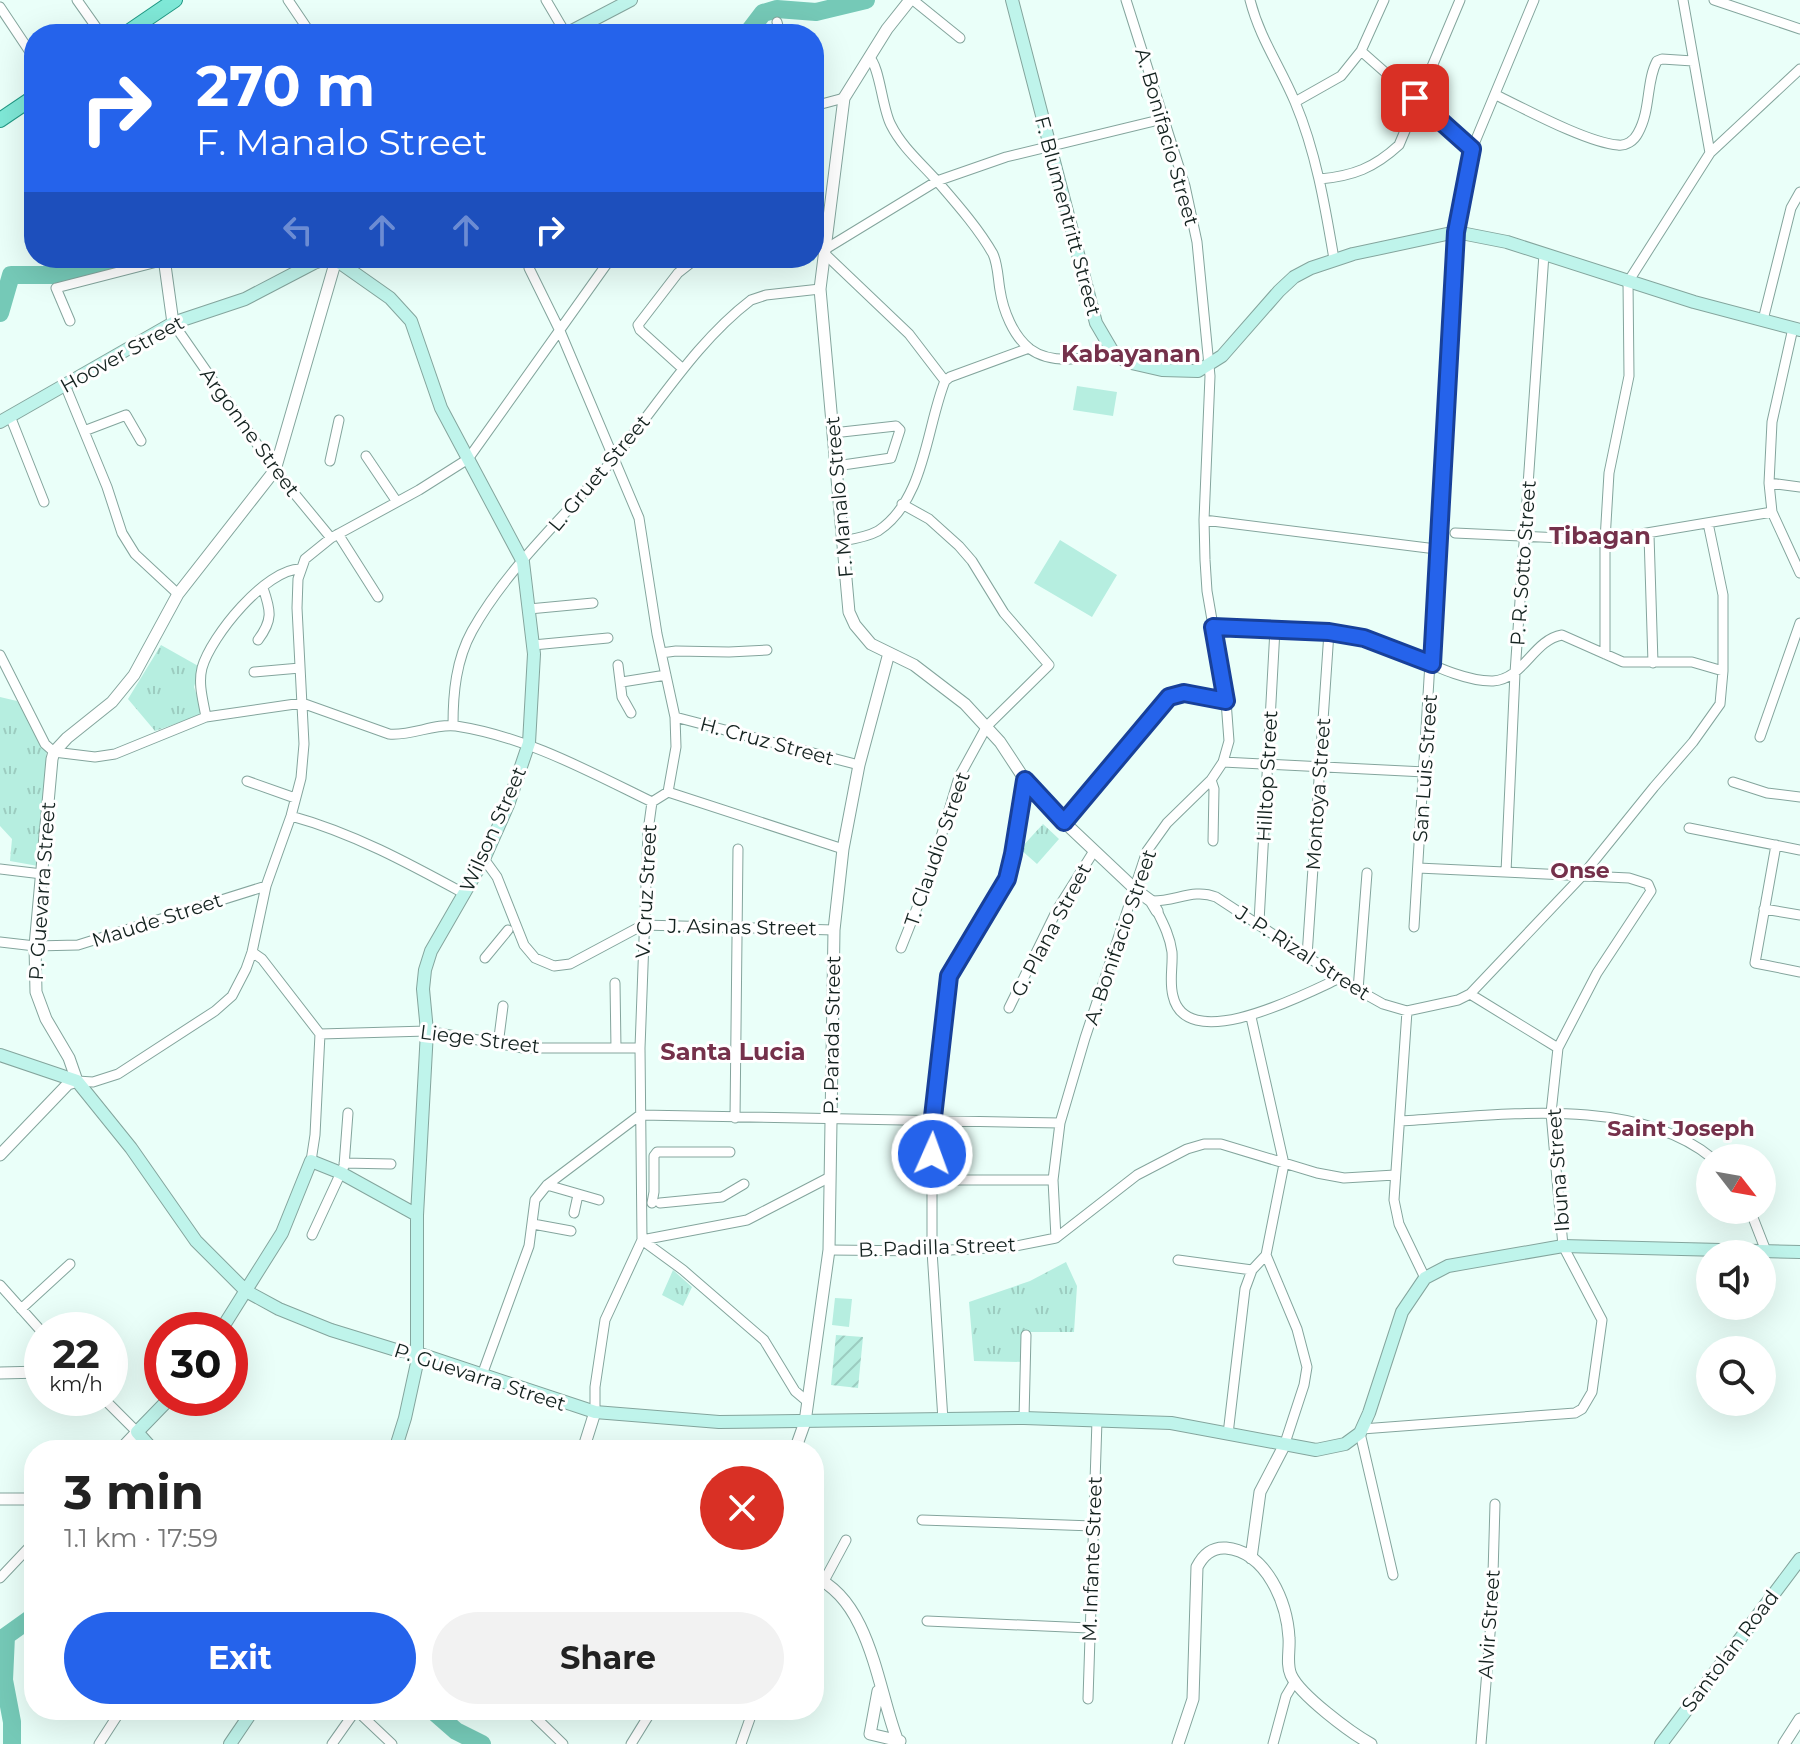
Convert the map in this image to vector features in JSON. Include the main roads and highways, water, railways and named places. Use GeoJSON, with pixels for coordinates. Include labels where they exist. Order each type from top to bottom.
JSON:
{"type":"FeatureCollection","features":[{"type":"Feature","properties":{"kind":"main road"},"geometry":{"type":"LineString","coordinates":[[136,24],[158,4],[175,0]]}},
{"type":"Feature","properties":{"kind":"main road"},"geometry":{"type":"LineString","coordinates":[[585,24],[631,0]]}},
{"type":"Feature","properties":{"kind":"main road","name":"F. Blumentritt Street"},"geometry":{"type":"LineString","coordinates":[[1012,0],[1096,323],[1113,352],[1127,362],[1162,370],[1198,371],[1222,356],[1294,277],[1334,259],[1456,232],[1499,240],[1628,282],[1796,329]]}},
{"type":"Feature","properties":{"kind":"main road"},"geometry":{"type":"LineString","coordinates":[[0,120],[24,104]]}},
{"type":"Feature","properties":{"kind":"main road","name":"Hoover Street"},"geometry":{"type":"LineString","coordinates":[[5,419],[173,323],[245,299],[304,268]]}},
{"type":"Feature","properties":{"kind":"main road","name":"Wilson Street"},"geometry":{"type":"LineString","coordinates":[[348,268],[404,310],[411,321],[441,408],[523,562],[533,645],[529,743],[508,805],[484,859],[431,951],[425,970],[423,989],[427,1031],[417,1215],[417,1353],[408,1407],[398,1440]]}},
{"type":"Feature","properties":{"kind":"main road","name":"P. Guevarra Street"},"geometry":{"type":"LineString","coordinates":[[0,1055],[77,1081],[131,1148],[196,1241],[246,1291],[279,1309],[331,1330],[396,1350],[417,1353],[595,1412],[719,1422],[1024,1418],[1171,1423],[1284,1446],[1329,1448],[1345,1444],[1361,1431],[1402,1312],[1425,1278],[1448,1266],[1563,1246],[1800,1252]]}},
{"type":"Feature","properties":{"kind":"main road"},"geometry":{"type":"LineString","coordinates":[[233,1312],[282,1233],[311,1161],[343,1168],[417,1215]]}},
{"type":"Feature","properties":{"kind":"main road"},"geometry":{"type":"LineString","coordinates":[[144,1440],[137,1432],[153,1416]]}},
{"type":"Feature","properties":{"kind":"main road","name":"Santolan Road"},"geometry":{"type":"LineString","coordinates":[[1661,1744],[1800,1559]]}},
{"type":"Feature","properties":{"kind":"main road"},"geometry":{"type":"LineString","coordinates":[[230,1744],[246,1720]]}},
{"type":"Feature","properties":{"kind":"waterway"},"geometry":{"type":"LineString","coordinates":[[755,24],[763,13],[777,9],[816,12],[866,0]]}},
{"type":"Feature","properties":{"kind":"waterway"},"geometry":{"type":"LineString","coordinates":[[0,313],[11,275],[65,275],[92,268]]}},
{"type":"Feature","properties":{"kind":"waterway"},"geometry":{"type":"LineString","coordinates":[[12,1744],[12,1722],[4,1680],[6,1636],[24,1623]]}},
{"type":"Feature","properties":{"kind":"waterway"},"geometry":{"type":"LineString","coordinates":[[443,1720],[456,1731],[482,1744]]}},
{"type":"Feature","properties":{"kind":"district","name":"Kabayanan"},"geometry":{"type":"Point","coordinates":[1131,353]}},
{"type":"Feature","properties":{"kind":"district","name":"Tibagan"},"geometry":{"type":"Point","coordinates":[1600,535]}},
{"type":"Feature","properties":{"kind":"district","name":"Onse"},"geometry":{"type":"Point","coordinates":[1580,870]}},
{"type":"Feature","properties":{"kind":"district","name":"Santa Lucia"},"geometry":{"type":"Point","coordinates":[733,1051]}},
{"type":"Feature","properties":{"kind":"district","name":"Saint Joseph"},"geometry":{"type":"Point","coordinates":[1681,1128]}}]}
